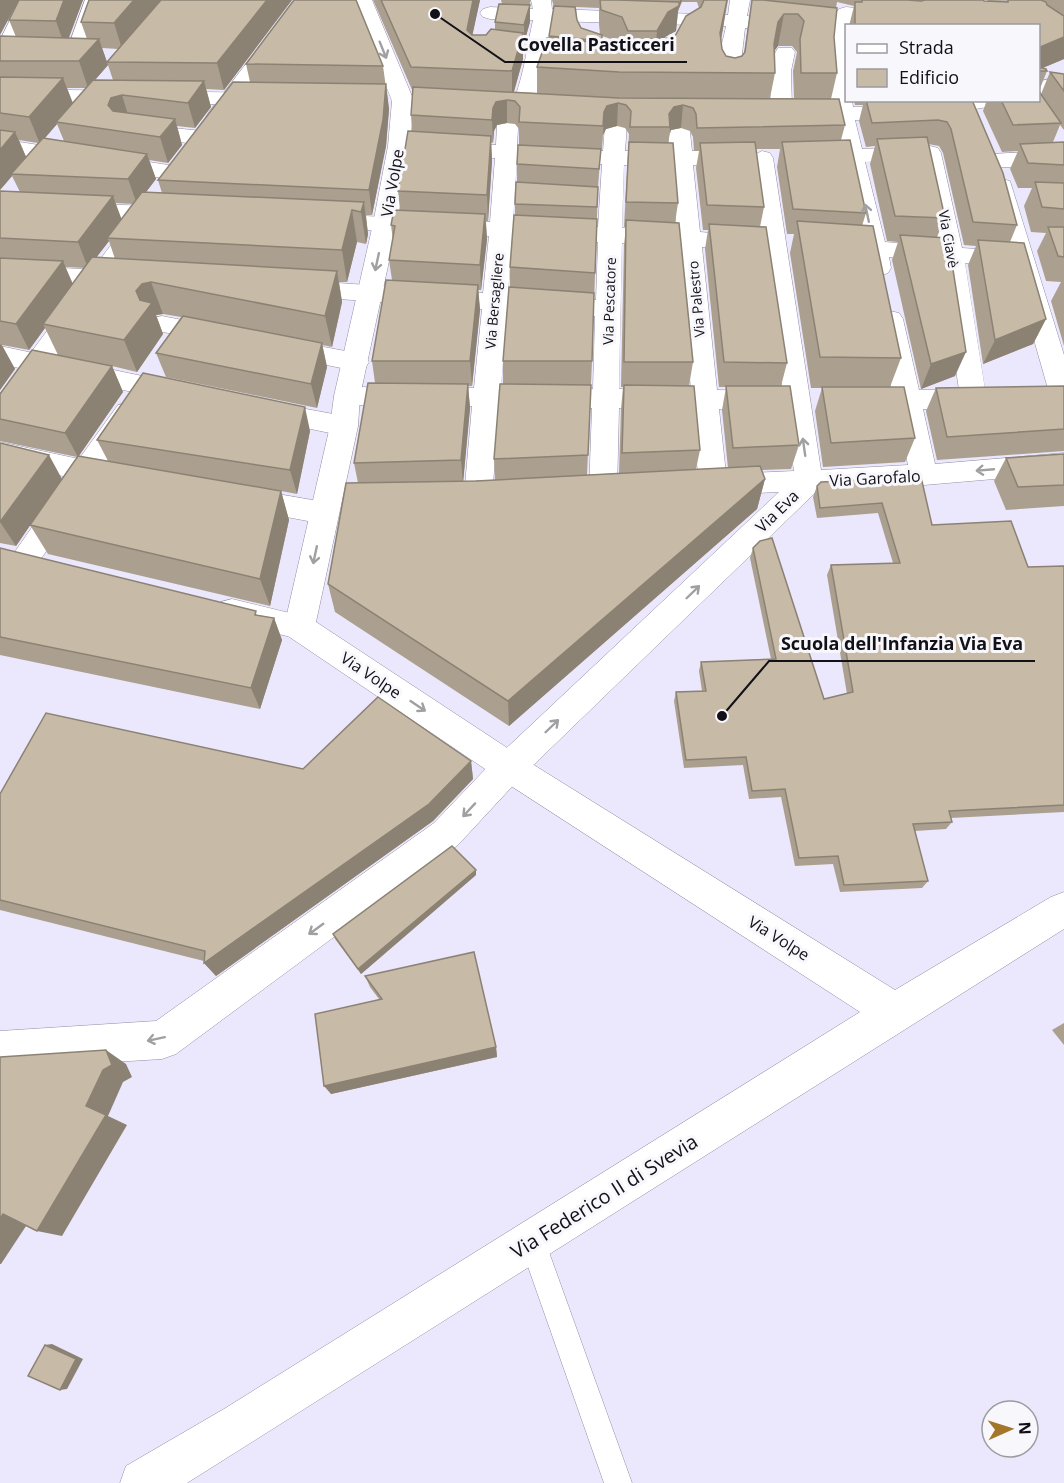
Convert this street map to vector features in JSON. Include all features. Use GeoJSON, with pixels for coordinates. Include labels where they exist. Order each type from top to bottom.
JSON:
{"type":"FeatureCollection","features":[{"type":"Feature","properties":{"kind":"street"},"geometry":{"type":"LineString","coordinates":[[1,57],[30,0]]}},
{"type":"Feature","properties":{"kind":"street"},"geometry":{"type":"LineString","coordinates":[[75,56],[95,0]]}},
{"type":"Feature","properties":{"kind":"street"},"geometry":{"type":"LineString","coordinates":[[0,414],[97,278],[305,0]]}},
{"type":"Feature","properties":{"kind":"street","name":"Via Volpe"},"geometry":{"type":"LineString","coordinates":[[362,0],[404,101],[399,146],[385,224],[347,396],[333,504],[299,627],[509,767],[895,1012]]}},
{"type":"Feature","properties":{"kind":"street"},"geometry":{"type":"LineString","coordinates":[[729,82],[728,69],[740,0]]}},
{"type":"Feature","properties":{"kind":"street"},"geometry":{"type":"LineString","coordinates":[[905,0],[915,22]]}},
{"type":"Feature","properties":{"kind":"street"},"geometry":{"type":"LineString","coordinates":[[485,35],[490,6],[590,10],[690,10],[738,21],[830,33]]}},
{"type":"Feature","properties":{"kind":"street","name":"Via Bersagliere"},"geometry":{"type":"LineString","coordinates":[[478,497],[501,231],[514,190],[506,152],[506,105],[544,58],[543,8]]}},
{"type":"Feature","properties":{"kind":"street"},"geometry":{"type":"LineString","coordinates":[[587,39],[590,10]]}},
{"type":"Feature","properties":{"kind":"street"},"geometry":{"type":"LineString","coordinates":[[678,38],[688,35],[690,10]]}},
{"type":"Feature","properties":{"kind":"street"},"geometry":{"type":"LineString","coordinates":[[915,22],[838,11],[830,33],[843,114],[855,157],[924,475]]}},
{"type":"Feature","properties":{"kind":"street"},"geometry":{"type":"LineString","coordinates":[[515,49],[544,58]]}},
{"type":"Feature","properties":{"kind":"street"},"geometry":{"type":"LineString","coordinates":[[782,114],[781,71],[785,52]]}},
{"type":"Feature","properties":{"kind":"street"},"geometry":{"type":"LineString","coordinates":[[1,57],[27,55]]}},
{"type":"Feature","properties":{"kind":"street"},"geometry":{"type":"LineString","coordinates":[[51,55],[96,56]]}},
{"type":"Feature","properties":{"kind":"street"},"geometry":{"type":"LineString","coordinates":[[82,113],[116,73]]}},
{"type":"Feature","properties":{"kind":"street"},"geometry":{"type":"LineString","coordinates":[[0,95],[289,99]]}},
{"type":"Feature","properties":{"kind":"street"},"geometry":{"type":"LineString","coordinates":[[978,126],[992,102]]}},
{"type":"Feature","properties":{"kind":"street"},"geometry":{"type":"LineString","coordinates":[[506,105],[546,108]]}},
{"type":"Feature","properties":{"kind":"street","name":"Via Pescatore"},"geometry":{"type":"LineString","coordinates":[[603,491],[611,236],[601,195],[615,158],[647,112]]}},
{"type":"Feature","properties":{"kind":"street","name":"Via Palestro"},"geometry":{"type":"LineString","coordinates":[[647,112],[682,159],[705,399],[702,486]]}},
{"type":"Feature","properties":{"kind":"street"},"geometry":{"type":"LineString","coordinates":[[759,114],[918,113],[978,126],[1064,157]]}},
{"type":"Feature","properties":{"kind":"street"},"geometry":{"type":"LineString","coordinates":[[347,396],[819,400],[1064,399],[1044,291],[1028,248],[1018,197],[978,126]]}},
{"type":"Feature","properties":{"kind":"street"},"geometry":{"type":"LineString","coordinates":[[130,129],[202,138]]}},
{"type":"Feature","properties":{"kind":"street"},"geometry":{"type":"LineString","coordinates":[[0,146],[54,145],[175,173]]}},
{"type":"Feature","properties":{"kind":"street"},"geometry":{"type":"LineString","coordinates":[[31,171],[54,145]]}},
{"type":"Feature","properties":{"kind":"street"},"geometry":{"type":"LineString","coordinates":[[399,146],[615,158],[855,157]]}},
{"type":"Feature","properties":{"kind":"street","name":"Via Ciavè"},"geometry":{"type":"LineString","coordinates":[[855,157],[930,153],[951,253],[974,400]]}},
{"type":"Feature","properties":{"kind":"street","name":"Via Eva"},"geometry":{"type":"LineString","coordinates":[[0,1050],[162,1040],[446,834],[509,767],[809,481],[819,400],[794,244],[762,158]]}},
{"type":"Feature","properties":{"kind":"street"},"geometry":{"type":"LineString","coordinates":[[0,207],[16,189]]}},
{"type":"Feature","properties":{"kind":"street"},"geometry":{"type":"LineString","coordinates":[[0,207],[194,215]]}},
{"type":"Feature","properties":{"kind":"street"},"geometry":{"type":"LineString","coordinates":[[302,220],[951,253],[1028,248]]}},
{"type":"Feature","properties":{"kind":"street"},"geometry":{"type":"LineString","coordinates":[[0,273],[145,280]]}},
{"type":"Feature","properties":{"kind":"street"},"geometry":{"type":"LineString","coordinates":[[275,287],[608,309]]}},
{"type":"Feature","properties":{"kind":"street"},"geometry":{"type":"LineString","coordinates":[[0,355],[38,362],[247,341],[356,362]]}},
{"type":"Feature","properties":{"kind":"street"},"geometry":{"type":"LineString","coordinates":[[164,351],[203,398]]}},
{"type":"Feature","properties":{"kind":"street"},"geometry":{"type":"LineString","coordinates":[[24,561],[86,472],[164,351]]}},
{"type":"Feature","properties":{"kind":"street"},"geometry":{"type":"LineString","coordinates":[[238,405],[344,426]]}},
{"type":"Feature","properties":{"kind":"street"},"geometry":{"type":"LineString","coordinates":[[0,452],[86,472],[143,482]]}},
{"type":"Feature","properties":{"kind":"street","name":"Via Garofalo"},"geometry":{"type":"LineString","coordinates":[[702,486],[924,475],[1064,463]]}},
{"type":"Feature","properties":{"kind":"street"},"geometry":{"type":"LineString","coordinates":[[222,495],[333,504]]}},
{"type":"Feature","properties":{"kind":"street"},"geometry":{"type":"LineString","coordinates":[[208,605],[299,627]]}},
{"type":"Feature","properties":{"kind":"street","name":"Via Federico II di Svevia"},"geometry":{"type":"LineString","coordinates":[[143,1483],[240,1425],[895,1012],[1064,909]]}},
{"type":"Feature","properties":{"kind":"lane"},"geometry":{"type":"LineString","coordinates":[[532,1241],[618,1483]]}},
{"type":"Feature","properties":{"kind":"building"},"geometry":{"type":"Polygon","coordinates":[[[19,0],[64,0],[56,21],[9,20],[19,0]]]}},
{"type":"Feature","properties":{"kind":"building"},"geometry":{"type":"Polygon","coordinates":[[[89,0],[134,0],[114,23],[81,22],[89,0]]]}},
{"type":"Feature","properties":{"kind":"building"},"geometry":{"type":"Polygon","coordinates":[[[161,0],[267,0],[217,63],[107,62],[161,0]]]}},
{"type":"Feature","properties":{"kind":"building"},"geometry":{"type":"Polygon","coordinates":[[[294,0],[356,0],[383,66],[246,64],[294,0]]]}},
{"type":"Feature","properties":{"kind":"building"},"geometry":{"type":"Polygon","coordinates":[[[381,0],[473,0],[467,30],[472,35],[486,35],[491,29],[523,33],[512,71],[411,67],[381,0]]]}},
{"type":"Feature","properties":{"kind":"building"},"geometry":{"type":"Polygon","coordinates":[[[600,0],[679,2],[679,6],[668,12],[657,31],[628,31],[622,17],[601,10],[600,0]]]}},
{"type":"Feature","properties":{"kind":"building"},"geometry":{"type":"Polygon","coordinates":[[[704,0],[727,0],[720,33],[722,49],[726,56],[735,58],[742,56],[745,52],[752,0],[837,8],[834,37],[837,73],[801,73],[800,39],[804,21],[798,14],[784,14],[778,22],[774,44],[775,73],[619,72],[537,67],[547,38],[606,43],[617,40],[674,38],[686,16],[701,7],[704,0]]]}},
{"type":"Feature","properties":{"kind":"building"},"geometry":{"type":"Polygon","coordinates":[[[862,0],[1008,2],[1008,0],[1041,0],[1064,16],[1064,37],[1040,47],[1040,24],[855,24],[855,2],[862,2],[862,0]]]}},
{"type":"Feature","properties":{"kind":"building"},"geometry":{"type":"Polygon","coordinates":[[[499,4],[530,5],[524,25],[495,22],[499,4]]]}},
{"type":"Feature","properties":{"kind":"building"},"geometry":{"type":"Polygon","coordinates":[[[554,6],[575,7],[581,28],[602,35],[602,41],[549,36],[554,6]]]}},
{"type":"Feature","properties":{"kind":"building"},"geometry":{"type":"Polygon","coordinates":[[[0,36],[99,39],[79,61],[0,61],[0,36]]]}},
{"type":"Feature","properties":{"kind":"building"},"geometry":{"type":"Polygon","coordinates":[[[1050,72],[1064,74],[1064,91],[1050,72]]]}},
{"type":"Feature","properties":{"kind":"building"},"geometry":{"type":"Polygon","coordinates":[[[0,77],[63,78],[29,117],[0,113],[0,77]]]}},
{"type":"Feature","properties":{"kind":"building"},"geometry":{"type":"Polygon","coordinates":[[[93,80],[204,81],[188,103],[122,95],[111,98],[108,105],[113,111],[175,119],[160,137],[56,122],[93,80]]]}},
{"type":"Feature","properties":{"kind":"building"},"geometry":{"type":"Polygon","coordinates":[[[233,82],[386,84],[383,120],[369,190],[158,180],[233,82]]]}},
{"type":"Feature","properties":{"kind":"building"},"geometry":{"type":"Polygon","coordinates":[[[413,87],[619,98],[839,99],[845,125],[697,128],[693,108],[683,105],[674,107],[669,114],[670,127],[630,127],[631,111],[626,105],[618,103],[607,106],[603,126],[519,122],[520,107],[515,101],[507,100],[496,102],[492,120],[411,115],[413,87]]]}},
{"type":"Feature","properties":{"kind":"building"},"geometry":{"type":"Polygon","coordinates":[[[1040,93],[1061,123],[1013,125],[1002,102],[1040,102],[1040,93]]]}},
{"type":"Feature","properties":{"kind":"building"},"geometry":{"type":"Polygon","coordinates":[[[867,102],[973,102],[1003,173],[1017,225],[973,222],[951,129],[947,122],[938,120],[872,123],[867,102]]]}},
{"type":"Feature","properties":{"kind":"building"},"geometry":{"type":"Polygon","coordinates":[[[0,130],[15,132],[0,150],[0,130]]]}},
{"type":"Feature","properties":{"kind":"building"},"geometry":{"type":"Polygon","coordinates":[[[408,131],[491,136],[487,195],[398,191],[408,131]]]}},
{"type":"Feature","properties":{"kind":"building"},"geometry":{"type":"Polygon","coordinates":[[[927,137],[945,218],[895,216],[877,139],[927,137]]]}},
{"type":"Feature","properties":{"kind":"building"},"geometry":{"type":"Polygon","coordinates":[[[43,138],[147,154],[128,179],[11,174],[43,138]]]}},
{"type":"Feature","properties":{"kind":"building"},"geometry":{"type":"Polygon","coordinates":[[[850,140],[866,213],[793,209],[782,142],[850,140]]]}},
{"type":"Feature","properties":{"kind":"building"},"geometry":{"type":"Polygon","coordinates":[[[629,142],[673,143],[678,203],[626,202],[629,142]]]}},
{"type":"Feature","properties":{"kind":"building"},"geometry":{"type":"Polygon","coordinates":[[[755,142],[764,207],[707,205],[700,143],[755,142]]]}},
{"type":"Feature","properties":{"kind":"building"},"geometry":{"type":"Polygon","coordinates":[[[1064,142],[1064,165],[1028,163],[1020,144],[1064,142]]]}},
{"type":"Feature","properties":{"kind":"building"},"geometry":{"type":"Polygon","coordinates":[[[518,145],[601,149],[599,169],[517,164],[518,145]]]}},
{"type":"Feature","properties":{"kind":"building"},"geometry":{"type":"Polygon","coordinates":[[[516,182],[598,187],[597,207],[515,204],[516,182]]]}},
{"type":"Feature","properties":{"kind":"building"},"geometry":{"type":"Polygon","coordinates":[[[1035,182],[1064,183],[1064,209],[1042,207],[1035,182]]]}},
{"type":"Feature","properties":{"kind":"building"},"geometry":{"type":"Polygon","coordinates":[[[0,191],[113,196],[78,242],[0,238],[0,191]]]}},
{"type":"Feature","properties":{"kind":"building"},"geometry":{"type":"Polygon","coordinates":[[[142,192],[364,202],[361,212],[352,210],[342,250],[107,238],[142,192]]]}},
{"type":"Feature","properties":{"kind":"building"},"geometry":{"type":"Polygon","coordinates":[[[394,210],[485,214],[480,265],[389,260],[395,226],[391,225],[394,210]]]}},
{"type":"Feature","properties":{"kind":"building"},"geometry":{"type":"Polygon","coordinates":[[[514,215],[597,219],[595,273],[510,267],[514,215]]]}},
{"type":"Feature","properties":{"kind":"building"},"geometry":{"type":"Polygon","coordinates":[[[626,220],[679,223],[693,362],[624,362],[626,220]]]}},
{"type":"Feature","properties":{"kind":"building"},"geometry":{"type":"Polygon","coordinates":[[[797,221],[873,226],[901,358],[820,357],[797,221]]]}},
{"type":"Feature","properties":{"kind":"building"},"geometry":{"type":"Polygon","coordinates":[[[709,224],[766,227],[787,363],[724,362],[709,224]]]}},
{"type":"Feature","properties":{"kind":"building"},"geometry":{"type":"Polygon","coordinates":[[[1048,227],[1064,227],[1064,257],[1058,256],[1048,227]]]}},
{"type":"Feature","properties":{"kind":"building"},"geometry":{"type":"Polygon","coordinates":[[[900,235],[948,238],[966,352],[931,364],[900,235]]]}},
{"type":"Feature","properties":{"kind":"building"},"geometry":{"type":"Polygon","coordinates":[[[978,240],[1024,243],[1046,319],[995,340],[978,240]]]}},
{"type":"Feature","properties":{"kind":"building"},"geometry":{"type":"Polygon","coordinates":[[[92,257],[337,271],[325,316],[151,282],[142,284],[136,291],[140,300],[152,303],[124,340],[43,324],[92,257]]]}},
{"type":"Feature","properties":{"kind":"building"},"geometry":{"type":"Polygon","coordinates":[[[0,258],[63,261],[16,324],[0,321],[0,258]]]}},
{"type":"Feature","properties":{"kind":"building"},"geometry":{"type":"Polygon","coordinates":[[[386,280],[478,285],[470,361],[372,361],[386,280]]]}},
{"type":"Feature","properties":{"kind":"building"},"geometry":{"type":"Polygon","coordinates":[[[509,287],[594,293],[592,361],[503,361],[509,287]]]}},
{"type":"Feature","properties":{"kind":"building"},"geometry":{"type":"Polygon","coordinates":[[[183,316],[322,343],[311,384],[156,353],[183,316]]]}},
{"type":"Feature","properties":{"kind":"building"},"geometry":{"type":"Polygon","coordinates":[[[32,350],[112,366],[65,433],[0,419],[0,394],[32,350]]]}},
{"type":"Feature","properties":{"kind":"building"},"geometry":{"type":"Polygon","coordinates":[[[143,373],[305,407],[290,470],[97,440],[143,373]]]}},
{"type":"Feature","properties":{"kind":"building"},"geometry":{"type":"Polygon","coordinates":[[[368,383],[468,384],[461,460],[354,463],[368,383]]]}},
{"type":"Feature","properties":{"kind":"building"},"geometry":{"type":"Polygon","coordinates":[[[500,384],[591,385],[588,455],[494,459],[500,384]]]}},
{"type":"Feature","properties":{"kind":"building"},"geometry":{"type":"Polygon","coordinates":[[[624,385],[694,386],[700,450],[622,453],[624,385]]]}},
{"type":"Feature","properties":{"kind":"building"},"geometry":{"type":"Polygon","coordinates":[[[726,386],[790,386],[799,445],[733,448],[726,386]]]}},
{"type":"Feature","properties":{"kind":"building"},"geometry":{"type":"Polygon","coordinates":[[[1064,386],[1064,429],[947,437],[936,388],[1064,386]]]}},
{"type":"Feature","properties":{"kind":"building"},"geometry":{"type":"Polygon","coordinates":[[[822,387],[904,387],[915,438],[831,443],[822,387]]]}},
{"type":"Feature","properties":{"kind":"building"},"geometry":{"type":"Polygon","coordinates":[[[0,443],[49,455],[0,522],[0,443]]]}},
{"type":"Feature","properties":{"kind":"building"},"geometry":{"type":"Polygon","coordinates":[[[1064,454],[1064,485],[1018,487],[1006,458],[1064,454]]]}},
{"type":"Feature","properties":{"kind":"building"},"geometry":{"type":"Polygon","coordinates":[[[78,456],[281,491],[260,579],[30,525],[78,456]]]}},
{"type":"Feature","properties":{"kind":"building"},"geometry":{"type":"Polygon","coordinates":[[[760,466],[765,479],[508,701],[328,584],[346,483],[476,481],[760,466]]]}},
{"type":"Feature","properties":{"kind":"building"},"geometry":{"type":"Polygon","coordinates":[[[921,477],[932,525],[1011,521],[1028,567],[1064,566],[1064,805],[949,811],[952,822],[913,824],[928,881],[844,885],[838,856],[799,858],[785,789],[752,791],[746,757],[686,760],[676,692],[706,691],[701,662],[776,659],[753,548],[760,541],[772,538],[824,699],[853,692],[831,565],[900,563],[882,503],[820,508],[817,486],[821,482],[921,477]]]}},
{"type":"Feature","properties":{"kind":"building"},"geometry":{"type":"Polygon","coordinates":[[[0,548],[256,611],[255,615],[274,618],[251,688],[0,637],[0,548]]]}},
{"type":"Feature","properties":{"kind":"building"},"geometry":{"type":"Polygon","coordinates":[[[378,697],[471,761],[429,804],[204,963],[205,951],[0,900],[0,794],[46,713],[303,769],[378,697]]]}},
{"type":"Feature","properties":{"kind":"building"},"geometry":{"type":"Polygon","coordinates":[[[452,846],[476,870],[358,969],[333,934],[452,846]]]}},
{"type":"Feature","properties":{"kind":"building"},"geometry":{"type":"Polygon","coordinates":[[[474,952],[496,1047],[324,1086],[315,1014],[382,999],[365,976],[474,952]]]}},
{"type":"Feature","properties":{"kind":"building"},"geometry":{"type":"Polygon","coordinates":[[[106,1050],[112,1065],[103,1070],[86,1106],[106,1115],[37,1231],[3,1214],[0,1219],[0,1057],[106,1050]]]}},
{"type":"Feature","properties":{"kind":"building"},"geometry":{"type":"Polygon","coordinates":[[[45,1345],[76,1359],[60,1390],[28,1376],[45,1345]]]}},
{"type":"Feature","properties":{"kind":"place","name":"Covella Pasticceri"},"geometry":{"type":"Point","coordinates":[435,14]}},
{"type":"Feature","properties":{"kind":"place","name":"Scuola dell'Infanzia Via Eva"},"geometry":{"type":"Point","coordinates":[722,716]}}]}
